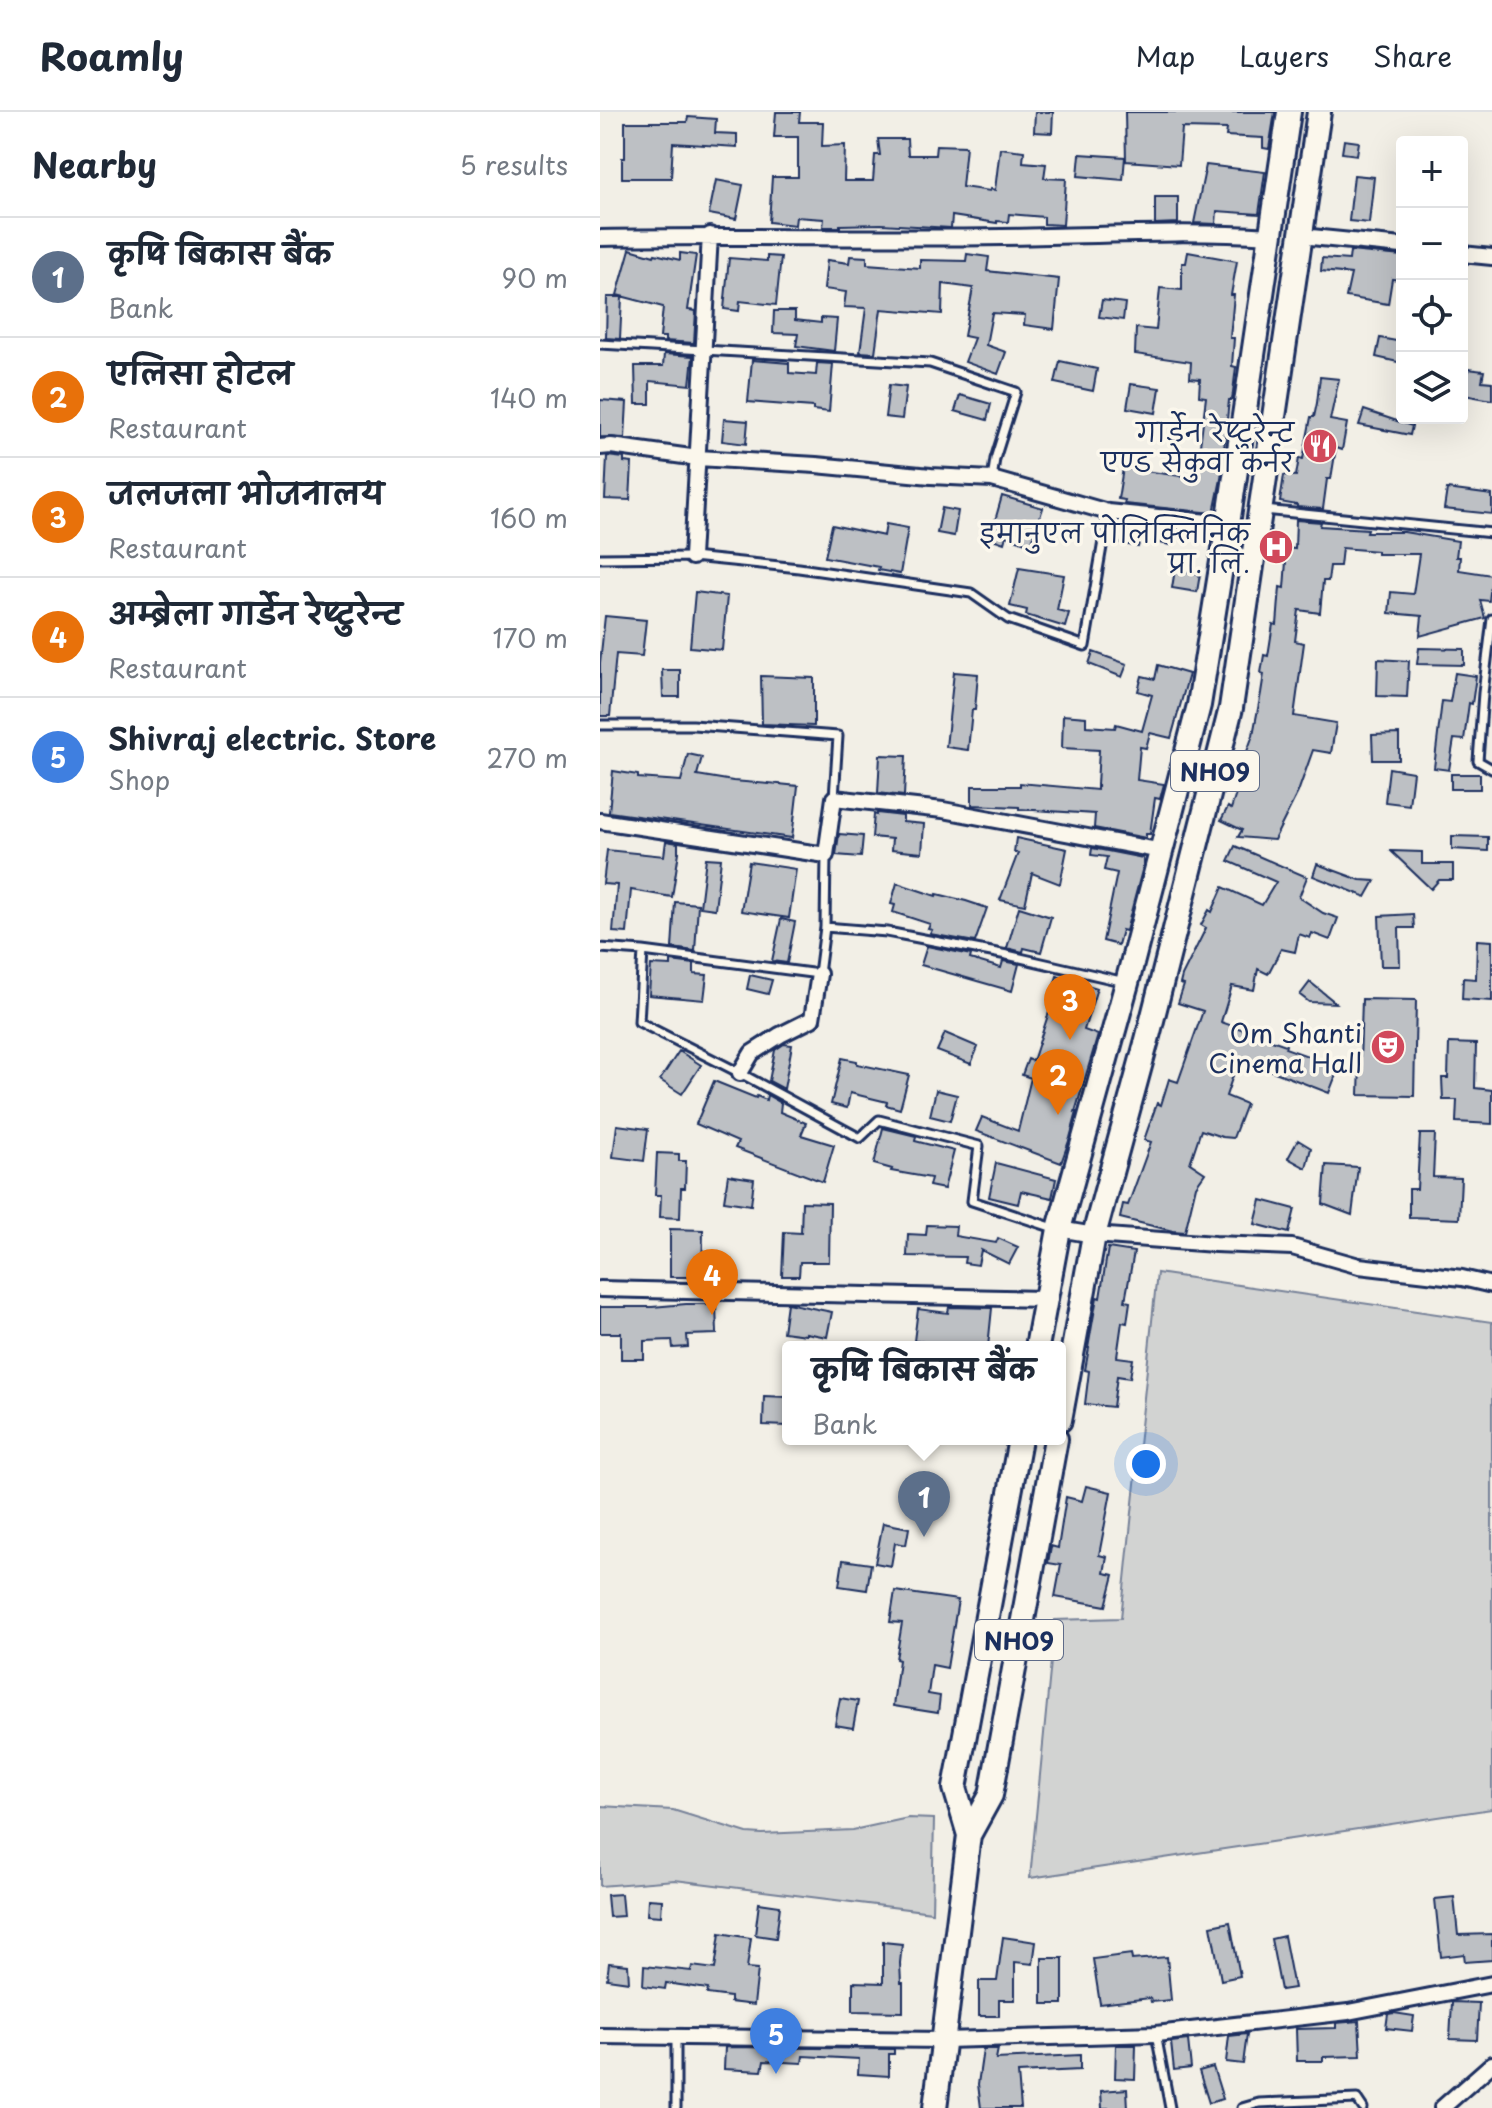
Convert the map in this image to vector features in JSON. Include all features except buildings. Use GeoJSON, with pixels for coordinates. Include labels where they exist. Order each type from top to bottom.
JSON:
{"type":"FeatureCollection","features":[{"type":"Feature","properties":{"kind":"main road","name":"NH09"},"geometry":{"type":"LineString","coordinates":[[1038,1341],[1059,1229],[1199,705],[1289,112]]}},
{"type":"Feature","properties":{"kind":"main road","name":"NH09"},"geometry":{"type":"LineString","coordinates":[[1066,1387],[1094,1235],[1231,708],[1319,112]]}},
{"type":"Feature","properties":{"kind":"main road"},"geometry":{"type":"LineString","coordinates":[[1270,236],[1301,236]]}},
{"type":"Feature","properties":{"kind":"main road"},"geometry":{"type":"LineString","coordinates":[[1223,557],[1254,560]]}},
{"type":"Feature","properties":{"kind":"main road","name":"NH09"},"geometry":{"type":"LineString","coordinates":[[969,1835],[955,1788],[1019,1445]]}},
{"type":"Feature","properties":{"kind":"main road","name":"NH09"},"geometry":{"type":"LineString","coordinates":[[935,2108],[969,1835],[991,1795],[1055,1445]]}},
{"type":"Feature","properties":{"kind":"street"},"geometry":{"type":"LineString","coordinates":[[600,238],[710,235],[862,238],[1270,236]]}},
{"type":"Feature","properties":{"kind":"street"},"geometry":{"type":"LineString","coordinates":[[692,557],[710,235]]}},
{"type":"Feature","properties":{"kind":"street"},"geometry":{"type":"LineString","coordinates":[[1301,236],[1396,245]]}},
{"type":"Feature","properties":{"kind":"street"},"geometry":{"type":"LineString","coordinates":[[1468,255],[1492,257]]}},
{"type":"Feature","properties":{"kind":"street"},"geometry":{"type":"LineString","coordinates":[[600,447],[698,458],[992,479],[1108,512],[1228,524]]}},
{"type":"Feature","properties":{"kind":"street"},"geometry":{"type":"LineString","coordinates":[[600,821],[826,855],[834,798],[943,810],[1162,851]]}},
{"type":"Feature","properties":{"kind":"street"},"geometry":{"type":"LineString","coordinates":[[740,1073],[752,1053],[812,1019],[819,974]]}},
{"type":"Feature","properties":{"kind":"street"},"geometry":{"type":"LineString","coordinates":[[1059,1229],[1094,1235],[1292,1247],[1359,1266],[1462,1278],[1492,1285]]}},
{"type":"Feature","properties":{"kind":"street"},"geometry":{"type":"LineString","coordinates":[[600,1289],[1045,1299]]}},
{"type":"Feature","properties":{"kind":"street"},"geometry":{"type":"LineString","coordinates":[[600,2036],[944,2040],[1156,2034],[1348,2012],[1492,1984]]}},
{"type":"Feature","properties":{"kind":"street"},"geometry":{"type":"LineString","coordinates":[[1442,2108],[1492,2064]]}},
{"type":"Feature","properties":{"kind":"lane"},"geometry":{"type":"LineString","coordinates":[[600,344],[930,363],[1016,392],[995,459],[992,479]]}},
{"type":"Feature","properties":{"kind":"lane"},"geometry":{"type":"LineString","coordinates":[[1262,509],[1492,533]]}},
{"type":"Feature","properties":{"kind":"lane"},"geometry":{"type":"LineString","coordinates":[[600,558],[692,557],[799,568],[971,593],[1008,619],[1085,646],[1108,512]]}},
{"type":"Feature","properties":{"kind":"lane"},"geometry":{"type":"LineString","coordinates":[[1492,619],[1488,694],[1478,761],[1492,769]]}},
{"type":"Feature","properties":{"kind":"lane"},"geometry":{"type":"LineString","coordinates":[[600,725],[693,725],[838,736],[834,798]]}},
{"type":"Feature","properties":{"kind":"lane"},"geometry":{"type":"LineString","coordinates":[[600,948],[819,974],[825,927],[826,855]]}},
{"type":"Feature","properties":{"kind":"lane"},"geometry":{"type":"LineString","coordinates":[[825,927],[899,934],[1127,983]]}},
{"type":"Feature","properties":{"kind":"lane"},"geometry":{"type":"LineString","coordinates":[[643,951],[639,1022],[860,1138],[879,1120],[979,1146],[972,1201],[1059,1229]]}},
{"type":"Feature","properties":{"kind":"lane"},"geometry":{"type":"LineString","coordinates":[[1156,2034],[1170,2108]]}},
{"type":"Feature","properties":{"kind":"lane"},"geometry":{"type":"LineString","coordinates":[[676,2038],[676,2108]]}},
{"type":"Feature","properties":{"kind":"lane"},"geometry":{"type":"LineString","coordinates":[[1242,2108],[1259,2103],[1357,2099],[1363,2108]]}},
{"type":"Feature","properties":{"kind":"shaded area"},"geometry":{"type":"Polygon","coordinates":[[[1157,1273],[1492,1322],[1492,1809],[1030,1878],[1055,1620],[1121,1618],[1157,1273]]]}},
{"type":"Feature","properties":{"kind":"shaded area"},"geometry":{"type":"Polygon","coordinates":[[[600,1806],[673,1810],[747,1833],[762,1834],[853,1830],[908,1818],[934,1819],[932,1912],[675,1880],[600,1886],[600,1806]]]}},
{"type":"Feature","properties":{"kind":"place","name":"गार्डेन रेष्टुरेन्ट एण्ड सेकुवा कर्नर"},"geometry":{"type":"Point","coordinates":[1320,446]}},
{"type":"Feature","properties":{"kind":"place","name":"इमानुएल पोलिक्लिनिक प्रा. लि."},"geometry":{"type":"Point","coordinates":[1276,547]}},
{"type":"Feature","properties":{"kind":"place","name":"जलजला भोजनालय"},"geometry":{"type":"Point","coordinates":[1070,1040]}},
{"type":"Feature","properties":{"kind":"place","name":"Om Shanti Cinema Hall"},"geometry":{"type":"Point","coordinates":[1388,1047]}},
{"type":"Feature","properties":{"kind":"place","name":"एलिसा होटल"},"geometry":{"type":"Point","coordinates":[1058,1115]}},
{"type":"Feature","properties":{"kind":"place","name":"अम्ब्रेला गार्डेन रेष्टुरेन्ट"},"geometry":{"type":"Point","coordinates":[712,1315]}},
{"type":"Feature","properties":{"kind":"place","name":"कृषि बिकास बैंक"},"geometry":{"type":"Point","coordinates":[924,1537]}},
{"type":"Feature","properties":{"kind":"place","name":"Shivraj electric. Store"},"geometry":{"type":"Point","coordinates":[776,2074]}}]}
